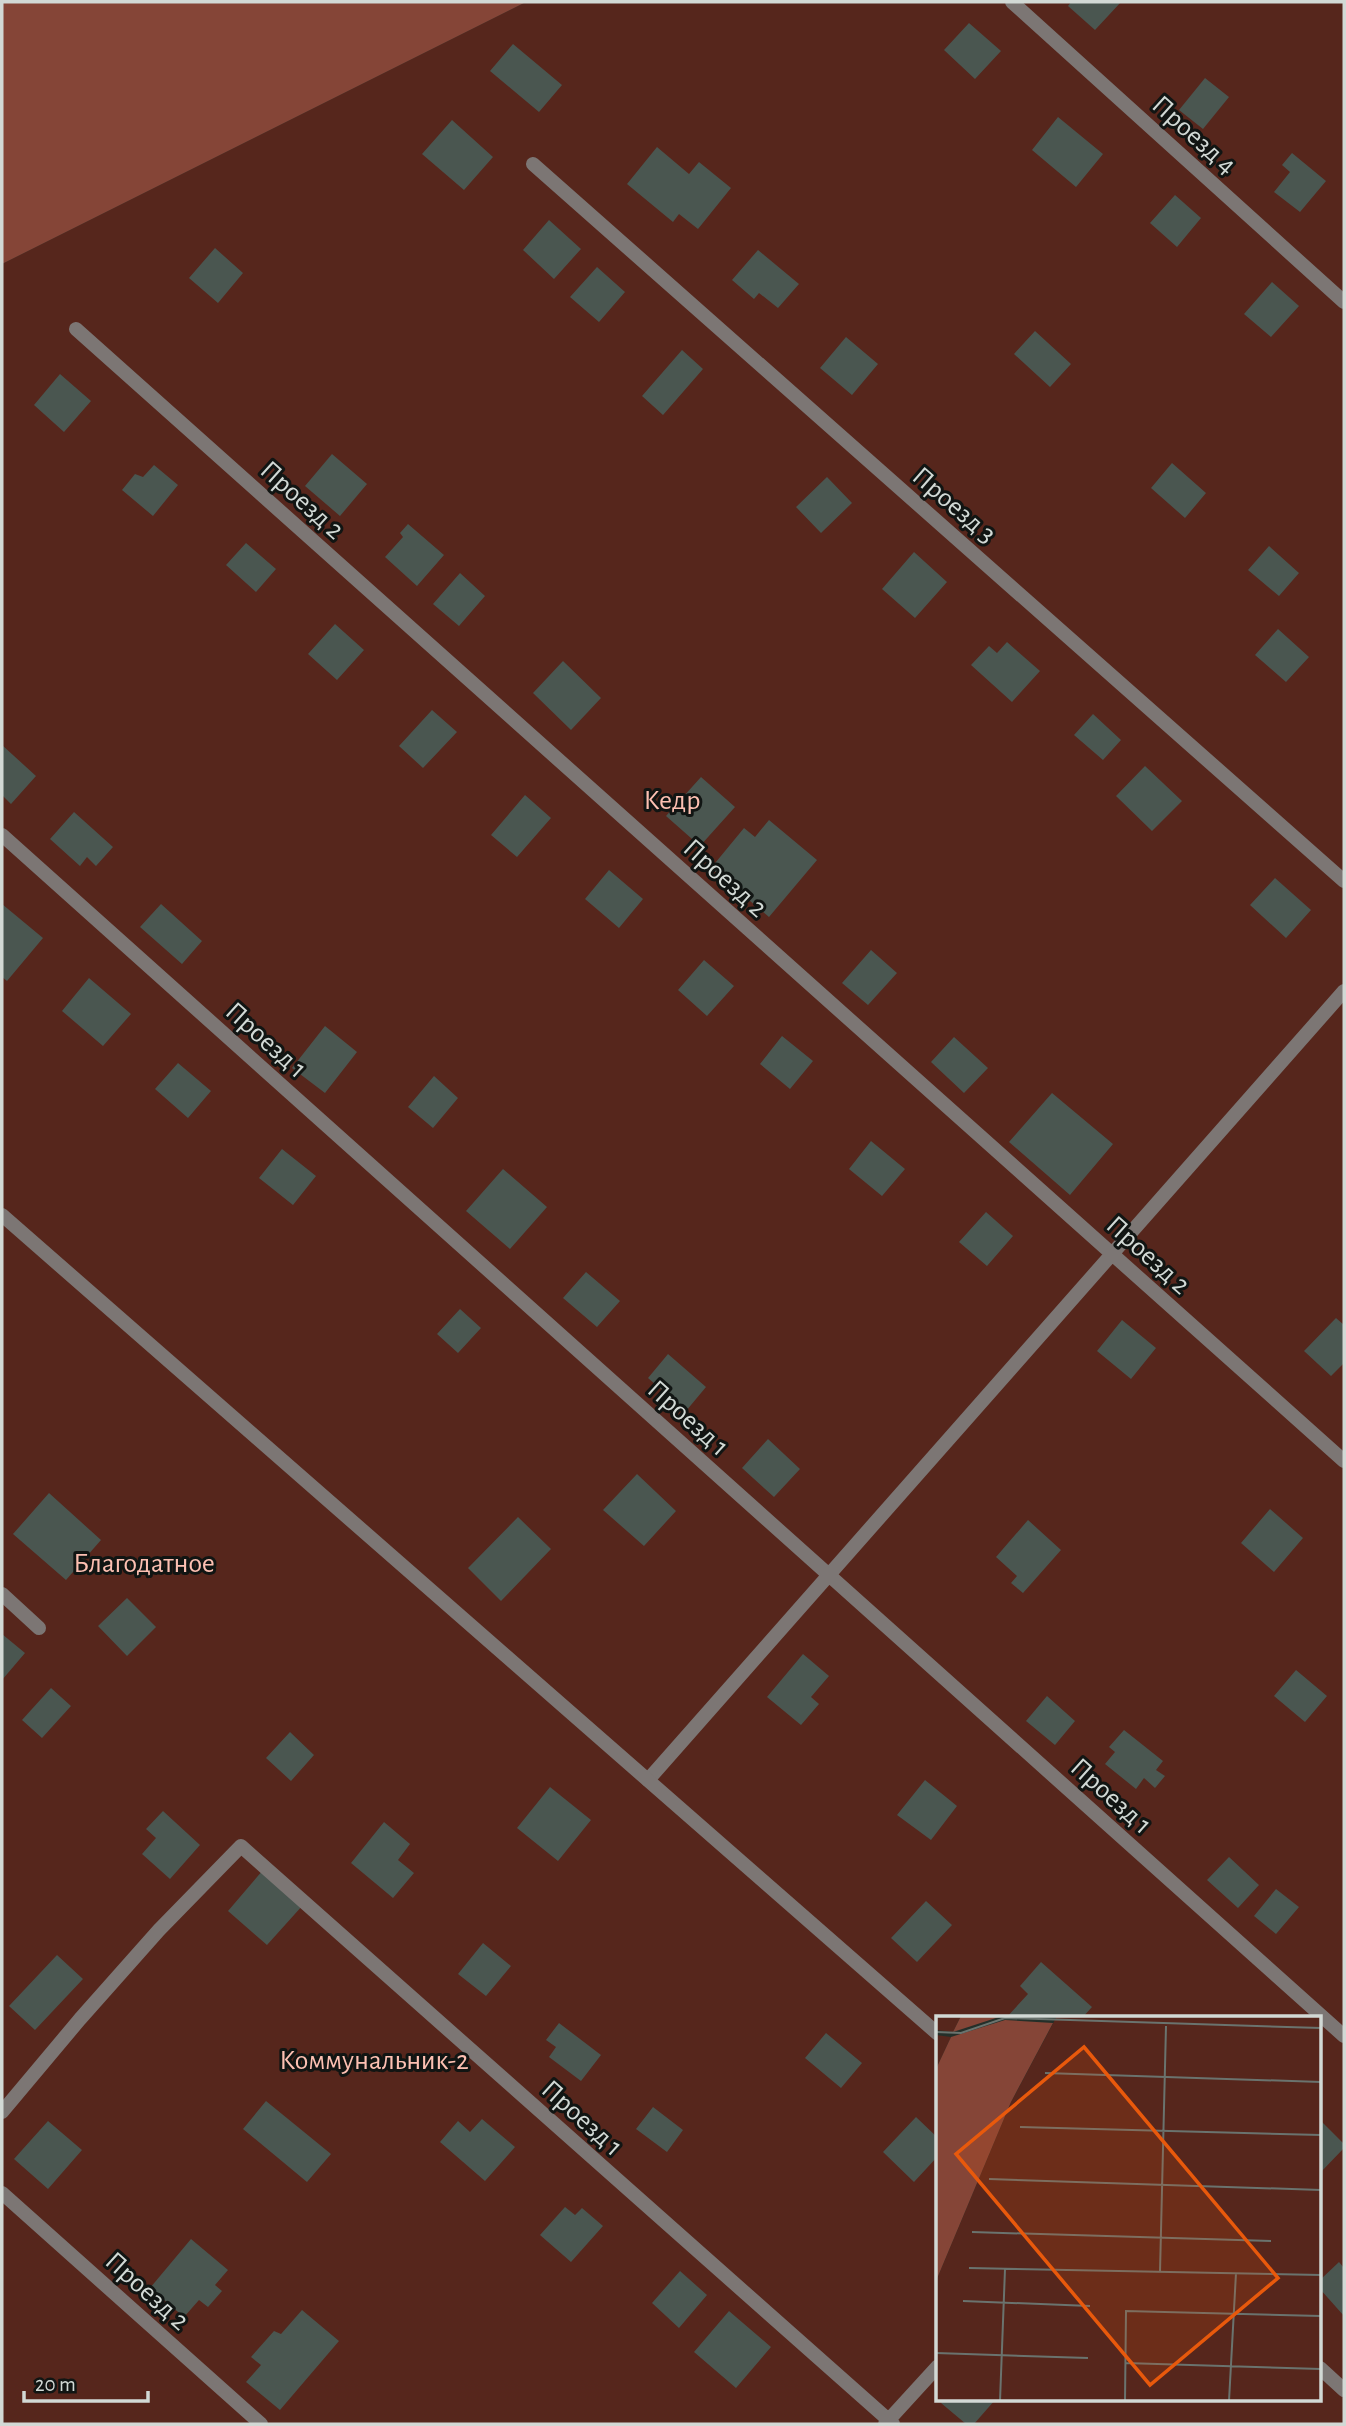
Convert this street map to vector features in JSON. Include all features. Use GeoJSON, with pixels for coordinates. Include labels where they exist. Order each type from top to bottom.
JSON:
{"type":"FeatureCollection","features":[{"type":"Feature","properties":{"kind":"street","name":"Проезд 4"},"geometry":{"type":"LineString","coordinates":[[1012,2],[1344,302]]}},
{"type":"Feature","properties":{"kind":"street","name":"Проезд 3"},"geometry":{"type":"LineString","coordinates":[[533,164],[1344,881]]}},
{"type":"Feature","properties":{"kind":"street","name":"Проезд 2"},"geometry":{"type":"LineString","coordinates":[[76,328],[1344,1461]]}},
{"type":"Feature","properties":{"kind":"street","name":"Проезд 1"},"geometry":{"type":"LineString","coordinates":[[2,835],[1322,2016]]}},
{"type":"Feature","properties":{"kind":"street"},"geometry":{"type":"LineString","coordinates":[[648,1780],[1344,992]]}},
{"type":"Feature","properties":{"kind":"street"},"geometry":{"type":"LineString","coordinates":[[2,1214],[936,2032]]}},
{"type":"Feature","properties":{"kind":"street"},"geometry":{"type":"LineString","coordinates":[[2,1594],[38,1628]]}},
{"type":"Feature","properties":{"kind":"street","name":"Проезд 1"},"geometry":{"type":"LineString","coordinates":[[2,2112],[80,2018],[159,1930],[241,1846],[889,2423]]}},
{"type":"Feature","properties":{"kind":"street","name":"Проезд 1"},"geometry":{"type":"LineString","coordinates":[[1322,2016],[1344,2036]]}},
{"type":"Feature","properties":{"kind":"street","name":"Проезд 2"},"geometry":{"type":"LineString","coordinates":[[2,2193],[261,2424]]}},
{"type":"Feature","properties":{"kind":"street"},"geometry":{"type":"LineString","coordinates":[[889,2423],[936,2369]]}},
{"type":"Feature","properties":{"kind":"street"},"geometry":{"type":"LineString","coordinates":[[1322,2370],[1344,2390]]}},
{"type":"Feature","properties":{"kind":"green space","name":"Кедр"},"geometry":{"type":"Polygon","coordinates":[[[526,2],[1344,2],[1344,2424],[2,2424],[2,264],[526,2]]]}},
{"type":"Feature","properties":{"kind":"shaded area"},"geometry":{"type":"Polygon","coordinates":[[[2,2],[526,2],[2,264],[2,2]]]}},
{"type":"Feature","properties":{"kind":"building"},"geometry":{"type":"Polygon","coordinates":[[[1071,2],[1121,2],[1095,30],[1068,6],[1071,2]]]}},
{"type":"Feature","properties":{"kind":"building"},"geometry":{"type":"Polygon","coordinates":[[[969,23],[1001,51],[975,79],[944,50],[969,23]]]}},
{"type":"Feature","properties":{"kind":"building"},"geometry":{"type":"Polygon","coordinates":[[[513,44],[562,85],[539,112],[490,71],[513,44]]]}},
{"type":"Feature","properties":{"kind":"building"},"geometry":{"type":"Polygon","coordinates":[[[1205,78],[1229,97],[1203,129],[1179,110],[1205,78]]]}},
{"type":"Feature","properties":{"kind":"building"},"geometry":{"type":"Polygon","coordinates":[[[1058,117],[1103,154],[1076,187],[1032,150],[1058,117]]]}},
{"type":"Feature","properties":{"kind":"building"},"geometry":{"type":"Polygon","coordinates":[[[452,120],[493,157],[464,190],[422,154],[452,120]]]}},
{"type":"Feature","properties":{"kind":"building"},"geometry":{"type":"Polygon","coordinates":[[[657,147],[689,174],[699,162],[731,188],[698,229],[679,214],[673,222],[627,184],[657,147]]]}},
{"type":"Feature","properties":{"kind":"building"},"geometry":{"type":"Polygon","coordinates":[[[1292,153],[1326,181],[1300,212],[1274,192],[1290,172],[1282,165],[1292,153]]]}},
{"type":"Feature","properties":{"kind":"building"},"geometry":{"type":"Polygon","coordinates":[[[1175,195],[1201,218],[1177,247],[1150,223],[1175,195]]]}},
{"type":"Feature","properties":{"kind":"building"},"geometry":{"type":"Polygon","coordinates":[[[549,220],[581,249],[554,279],[523,250],[549,220]]]}},
{"type":"Feature","properties":{"kind":"building"},"geometry":{"type":"Polygon","coordinates":[[[215,248],[243,273],[218,303],[189,278],[215,248]]]}},
{"type":"Feature","properties":{"kind":"building"},"geometry":{"type":"Polygon","coordinates":[[[758,250],[799,284],[778,308],[759,293],[754,299],[732,280],[758,250]]]}},
{"type":"Feature","properties":{"kind":"building"},"geometry":{"type":"Polygon","coordinates":[[[597,267],[625,292],[599,322],[570,297],[597,267]]]}},
{"type":"Feature","properties":{"kind":"building"},"geometry":{"type":"Polygon","coordinates":[[[1272,282],[1299,306],[1271,337],[1244,314],[1272,282]]]}},
{"type":"Feature","properties":{"kind":"building"},"geometry":{"type":"Polygon","coordinates":[[[1035,331],[1071,364],[1050,387],[1014,354],[1035,331]]]}},
{"type":"Feature","properties":{"kind":"building"},"geometry":{"type":"Polygon","coordinates":[[[846,337],[878,364],[852,395],[820,368],[846,337]]]}},
{"type":"Feature","properties":{"kind":"building"},"geometry":{"type":"Polygon","coordinates":[[[682,350],[703,369],[663,415],[642,396],[682,350]]]}},
{"type":"Feature","properties":{"kind":"building"},"geometry":{"type":"Polygon","coordinates":[[[60,374],[91,401],[64,432],[34,405],[60,374]]]}},
{"type":"Feature","properties":{"kind":"building"},"geometry":{"type":"Polygon","coordinates":[[[332,454],[367,484],[340,516],[305,486],[332,454]]]}},
{"type":"Feature","properties":{"kind":"building"},"geometry":{"type":"Polygon","coordinates":[[[1172,463],[1206,493],[1185,518],[1151,488],[1172,463]]]}},
{"type":"Feature","properties":{"kind":"building"},"geometry":{"type":"Polygon","coordinates":[[[154,465],[178,485],[153,516],[122,490],[135,474],[143,477],[154,465]]]}},
{"type":"Feature","properties":{"kind":"building"},"geometry":{"type":"Polygon","coordinates":[[[827,477],[852,503],[821,533],[796,507],[827,477]]]}},
{"type":"Feature","properties":{"kind":"building"},"geometry":{"type":"Polygon","coordinates":[[[408,524],[444,555],[417,586],[385,557],[403,537],[400,533],[408,524]]]}},
{"type":"Feature","properties":{"kind":"building"},"geometry":{"type":"Polygon","coordinates":[[[246,543],[276,569],[256,592],[226,565],[246,543]]]}},
{"type":"Feature","properties":{"kind":"building"},"geometry":{"type":"Polygon","coordinates":[[[1269,546],[1299,573],[1279,596],[1248,570],[1269,546]]]}},
{"type":"Feature","properties":{"kind":"building"},"geometry":{"type":"Polygon","coordinates":[[[914,552],[947,582],[915,618],[882,589],[914,552]]]}},
{"type":"Feature","properties":{"kind":"building"},"geometry":{"type":"Polygon","coordinates":[[[460,573],[485,596],[459,626],[433,604],[460,573]]]}},
{"type":"Feature","properties":{"kind":"building"},"geometry":{"type":"Polygon","coordinates":[[[335,624],[364,650],[337,680],[308,654],[335,624]]]}},
{"type":"Feature","properties":{"kind":"building"},"geometry":{"type":"Polygon","coordinates":[[[1278,629],[1309,657],[1286,682],[1255,655],[1278,629]]]}},
{"type":"Feature","properties":{"kind":"building"},"geometry":{"type":"Polygon","coordinates":[[[1007,642],[1040,671],[1012,702],[971,665],[989,646],[997,653],[1007,642]]]}},
{"type":"Feature","properties":{"kind":"building"},"geometry":{"type":"Polygon","coordinates":[[[563,661],[601,698],[571,730],[533,693],[563,661]]]}},
{"type":"Feature","properties":{"kind":"building"},"geometry":{"type":"Polygon","coordinates":[[[432,710],[457,732],[423,768],[399,746],[432,710]]]}},
{"type":"Feature","properties":{"kind":"building"},"geometry":{"type":"Polygon","coordinates":[[[1093,714],[1121,740],[1103,760],[1074,735],[1093,714]]]}},
{"type":"Feature","properties":{"kind":"building"},"geometry":{"type":"Polygon","coordinates":[[[2,745],[36,776],[11,804],[2,795],[2,745]]]}},
{"type":"Feature","properties":{"kind":"building"},"geometry":{"type":"Polygon","coordinates":[[[1145,766],[1182,801],[1152,831],[1116,796],[1145,766]]]}},
{"type":"Feature","properties":{"kind":"building"},"geometry":{"type":"Polygon","coordinates":[[[701,777],[735,807],[700,846],[666,816],[701,777]]]}},
{"type":"Feature","properties":{"kind":"building"},"geometry":{"type":"Polygon","coordinates":[[[525,795],[551,818],[517,857],[491,835],[525,795]]]}},
{"type":"Feature","properties":{"kind":"building"},"geometry":{"type":"Polygon","coordinates":[[[74,812],[113,847],[96,866],[87,857],[80,866],[50,839],[74,812]]]}},
{"type":"Feature","properties":{"kind":"building"},"geometry":{"type":"Polygon","coordinates":[[[769,820],[817,860],[769,917],[711,868],[744,828],[755,837],[769,820]]]}},
{"type":"Feature","properties":{"kind":"building"},"geometry":{"type":"Polygon","coordinates":[[[609,870],[643,899],[619,928],[585,899],[609,870]]]}},
{"type":"Feature","properties":{"kind":"building"},"geometry":{"type":"Polygon","coordinates":[[[1275,878],[1311,910],[1286,938],[1250,905],[1275,878]]]}},
{"type":"Feature","properties":{"kind":"building"},"geometry":{"type":"Polygon","coordinates":[[[2,904],[43,938],[7,981],[2,977],[2,904]]]}},
{"type":"Feature","properties":{"kind":"building"},"geometry":{"type":"Polygon","coordinates":[[[161,904],[202,941],[182,964],[140,927],[161,904]]]}},
{"type":"Feature","properties":{"kind":"building"},"geometry":{"type":"Polygon","coordinates":[[[871,950],[897,973],[868,1005],[842,983],[871,950]]]}},
{"type":"Feature","properties":{"kind":"building"},"geometry":{"type":"Polygon","coordinates":[[[704,960],[734,986],[707,1016],[678,990],[704,960]]]}},
{"type":"Feature","properties":{"kind":"building"},"geometry":{"type":"Polygon","coordinates":[[[89,978],[131,1014],[103,1046],[62,1011],[89,978]]]}},
{"type":"Feature","properties":{"kind":"building"},"geometry":{"type":"Polygon","coordinates":[[[325,1026],[357,1052],[325,1093],[292,1068],[325,1026]]]}},
{"type":"Feature","properties":{"kind":"building"},"geometry":{"type":"Polygon","coordinates":[[[782,1036],[813,1061],[790,1089],[760,1064],[782,1036]]]}},
{"type":"Feature","properties":{"kind":"building"},"geometry":{"type":"Polygon","coordinates":[[[954,1037],[988,1068],[964,1093],[931,1062],[954,1037]]]}},
{"type":"Feature","properties":{"kind":"building"},"geometry":{"type":"Polygon","coordinates":[[[178,1063],[211,1091],[188,1118],[155,1089],[178,1063]]]}},
{"type":"Feature","properties":{"kind":"building"},"geometry":{"type":"Polygon","coordinates":[[[434,1076],[458,1098],[433,1128],[408,1107],[434,1076]]]}},
{"type":"Feature","properties":{"kind":"building"},"geometry":{"type":"Polygon","coordinates":[[[1052,1093],[1113,1144],[1070,1195],[1009,1142],[1052,1093]]]}},
{"type":"Feature","properties":{"kind":"building"},"geometry":{"type":"Polygon","coordinates":[[[871,1141],[905,1169],[882,1196],[849,1169],[871,1141]]]}},
{"type":"Feature","properties":{"kind":"building"},"geometry":{"type":"Polygon","coordinates":[[[282,1149],[316,1176],[293,1205],[259,1178],[282,1149]]]}},
{"type":"Feature","properties":{"kind":"building"},"geometry":{"type":"Polygon","coordinates":[[[503,1169],[547,1207],[510,1249],[466,1211],[503,1169]]]}},
{"type":"Feature","properties":{"kind":"building"},"geometry":{"type":"Polygon","coordinates":[[[986,1212],[1013,1236],[987,1266],[959,1242],[986,1212]]]}},
{"type":"Feature","properties":{"kind":"building"},"geometry":{"type":"Polygon","coordinates":[[[586,1272],[620,1301],[597,1327],[563,1298],[586,1272]]]}},
{"type":"Feature","properties":{"kind":"building"},"geometry":{"type":"Polygon","coordinates":[[[460,1309],[481,1328],[458,1353],[437,1334],[460,1309]]]}},
{"type":"Feature","properties":{"kind":"building"},"geometry":{"type":"Polygon","coordinates":[[[1336,1318],[1344,1325],[1344,1363],[1331,1376],[1304,1351],[1336,1318]]]}},
{"type":"Feature","properties":{"kind":"building"},"geometry":{"type":"Polygon","coordinates":[[[1122,1320],[1156,1348],[1131,1379],[1097,1351],[1122,1320]]]}},
{"type":"Feature","properties":{"kind":"building"},"geometry":{"type":"Polygon","coordinates":[[[668,1354],[706,1387],[686,1411],[648,1378],[668,1354]]]}},
{"type":"Feature","properties":{"kind":"building"},"geometry":{"type":"Polygon","coordinates":[[[768,1439],[800,1469],[774,1497],[742,1468],[768,1439]]]}},
{"type":"Feature","properties":{"kind":"building"},"geometry":{"type":"Polygon","coordinates":[[[637,1474],[676,1511],[644,1546],[603,1510],[637,1474]]]}},
{"type":"Feature","properties":{"kind":"building"},"geometry":{"type":"Polygon","coordinates":[[[49,1493],[101,1540],[66,1580],[13,1534],[49,1493]]]}},
{"type":"Feature","properties":{"kind":"building"},"geometry":{"type":"Polygon","coordinates":[[[1270,1509],[1303,1538],[1274,1572],[1241,1543],[1270,1509]]]}},
{"type":"Feature","properties":{"kind":"building"},"geometry":{"type":"Polygon","coordinates":[[[518,1517],[551,1549],[501,1601],[468,1568],[518,1517]]]}},
{"type":"Feature","properties":{"kind":"building"},"geometry":{"type":"Polygon","coordinates":[[[1028,1520],[1061,1550],[1023,1593],[1011,1583],[1017,1576],[996,1557],[1028,1520]]]}},
{"type":"Feature","properties":{"kind":"building"},"geometry":{"type":"Polygon","coordinates":[[[127,1598],[156,1627],[127,1656],[98,1626],[127,1598]]]}},
{"type":"Feature","properties":{"kind":"building"},"geometry":{"type":"Polygon","coordinates":[[[2,1634],[25,1653],[2,1680],[2,1634]]]}},
{"type":"Feature","properties":{"kind":"building"},"geometry":{"type":"Polygon","coordinates":[[[803,1654],[829,1676],[811,1697],[819,1704],[801,1725],[767,1697],[803,1654]]]}},
{"type":"Feature","properties":{"kind":"building"},"geometry":{"type":"Polygon","coordinates":[[[1296,1670],[1327,1696],[1305,1722],[1274,1696],[1296,1670]]]}},
{"type":"Feature","properties":{"kind":"building"},"geometry":{"type":"Polygon","coordinates":[[[51,1688],[71,1706],[42,1738],[22,1720],[51,1688]]]}},
{"type":"Feature","properties":{"kind":"building"},"geometry":{"type":"Polygon","coordinates":[[[1047,1696],[1075,1721],[1055,1745],[1026,1721],[1047,1696]]]}},
{"type":"Feature","properties":{"kind":"building"},"geometry":{"type":"Polygon","coordinates":[[[1124,1730],[1163,1761],[1156,1770],[1165,1776],[1155,1788],[1144,1778],[1136,1789],[1105,1764],[1115,1752],[1109,1747],[1124,1730]]]}},
{"type":"Feature","properties":{"kind":"building"},"geometry":{"type":"Polygon","coordinates":[[[290,1732],[314,1755],[291,1781],[266,1758],[290,1732]]]}},
{"type":"Feature","properties":{"kind":"building"},"geometry":{"type":"Polygon","coordinates":[[[925,1780],[957,1806],[931,1840],[897,1815],[925,1780]]]}},
{"type":"Feature","properties":{"kind":"building"},"geometry":{"type":"Polygon","coordinates":[[[550,1787],[591,1820],[558,1861],[517,1828],[550,1787]]]}},
{"type":"Feature","properties":{"kind":"building"},"geometry":{"type":"Polygon","coordinates":[[[163,1811],[200,1845],[170,1879],[142,1854],[156,1838],[146,1829],[163,1811]]]}},
{"type":"Feature","properties":{"kind":"building"},"geometry":{"type":"Polygon","coordinates":[[[384,1822],[410,1844],[398,1860],[414,1873],[393,1898],[351,1863],[384,1822]]]}},
{"type":"Feature","properties":{"kind":"building"},"geometry":{"type":"Polygon","coordinates":[[[1229,1857],[1259,1885],[1238,1908],[1207,1880],[1229,1857]]]}},
{"type":"Feature","properties":{"kind":"building"},"geometry":{"type":"Polygon","coordinates":[[[263,1870],[303,1905],[267,1945],[228,1911],[263,1870]]]}},
{"type":"Feature","properties":{"kind":"building"},"geometry":{"type":"Polygon","coordinates":[[[1276,1889],[1299,1907],[1276,1934],[1254,1916],[1276,1889]]]}},
{"type":"Feature","properties":{"kind":"building"},"geometry":{"type":"Polygon","coordinates":[[[926,1901],[952,1925],[917,1962],[891,1938],[926,1901]]]}},
{"type":"Feature","properties":{"kind":"building"},"geometry":{"type":"Polygon","coordinates":[[[483,1943],[511,1966],[486,1996],[458,1974],[483,1943]]]}},
{"type":"Feature","properties":{"kind":"building"},"geometry":{"type":"Polygon","coordinates":[[[57,1955],[83,1979],[35,2030],[9,2006],[57,1955]]]}},
{"type":"Feature","properties":{"kind":"building"},"geometry":{"type":"Polygon","coordinates":[[[1041,1962],[1092,2007],[1084,2016],[1008,2016],[1028,1994],[1020,1986],[1041,1962]]]}},
{"type":"Feature","properties":{"kind":"building"},"geometry":{"type":"Polygon","coordinates":[[[559,2023],[601,2055],[581,2081],[549,2057],[556,2047],[546,2040],[559,2023]]]}},
{"type":"Feature","properties":{"kind":"building"},"geometry":{"type":"Polygon","coordinates":[[[826,2033],[862,2063],[841,2088],[805,2058],[826,2033]]]}},
{"type":"Feature","properties":{"kind":"building"},"geometry":{"type":"Polygon","coordinates":[[[266,2101],[331,2154],[307,2182],[243,2129],[266,2101]]]}},
{"type":"Feature","properties":{"kind":"building"},"geometry":{"type":"Polygon","coordinates":[[[653,2107],[683,2130],[667,2152],[636,2129],[653,2107]]]}},
{"type":"Feature","properties":{"kind":"building"},"geometry":{"type":"Polygon","coordinates":[[[916,2117],[936,2136],[936,2158],[914,2182],[883,2152],[916,2117]]]}},
{"type":"Feature","properties":{"kind":"building"},"geometry":{"type":"Polygon","coordinates":[[[482,2119],[515,2147],[485,2181],[440,2142],[458,2121],[470,2132],[482,2119]]]}},
{"type":"Feature","properties":{"kind":"building"},"geometry":{"type":"Polygon","coordinates":[[[48,2121],[82,2150],[48,2189],[14,2159],[48,2121]]]}},
{"type":"Feature","properties":{"kind":"building"},"geometry":{"type":"Polygon","coordinates":[[[1322,2122],[1344,2144],[1344,2148],[1322,2171],[1322,2122]]]}},
{"type":"Feature","properties":{"kind":"building"},"geometry":{"type":"Polygon","coordinates":[[[565,2207],[575,2215],[582,2208],[603,2226],[571,2262],[540,2235],[565,2207]]]}},
{"type":"Feature","properties":{"kind":"building"},"geometry":{"type":"Polygon","coordinates":[[[191,2239],[228,2270],[215,2285],[222,2291],[208,2307],[199,2300],[184,2317],[150,2288],[191,2239]]]}},
{"type":"Feature","properties":{"kind":"building"},"geometry":{"type":"Polygon","coordinates":[[[1339,2262],[1344,2268],[1344,2316],[1322,2291],[1322,2278],[1339,2262]]]}},
{"type":"Feature","properties":{"kind":"building"},"geometry":{"type":"Polygon","coordinates":[[[680,2271],[707,2295],[679,2328],[652,2303],[680,2271]]]}},
{"type":"Feature","properties":{"kind":"building"},"geometry":{"type":"Polygon","coordinates":[[[302,2310],[339,2341],[280,2410],[246,2382],[261,2365],[251,2357],[274,2331],[281,2334],[302,2310]]]}},
{"type":"Feature","properties":{"kind":"building"},"geometry":{"type":"Polygon","coordinates":[[[729,2311],[771,2347],[736,2388],[694,2352],[729,2311]]]}},
{"type":"Feature","properties":{"kind":"building"},"geometry":{"type":"Polygon","coordinates":[[[993,2402],[974,2424],[966,2424],[941,2403],[993,2402]]]}},
{"type":"Feature","properties":{"kind":"park label","name":"Благодатное"},"geometry":{"type":"Point","coordinates":[144,1562]}},
{"type":"Feature","properties":{"kind":"park label","name":"Коммунальник-2"},"geometry":{"type":"Point","coordinates":[374,2059]}}]}
